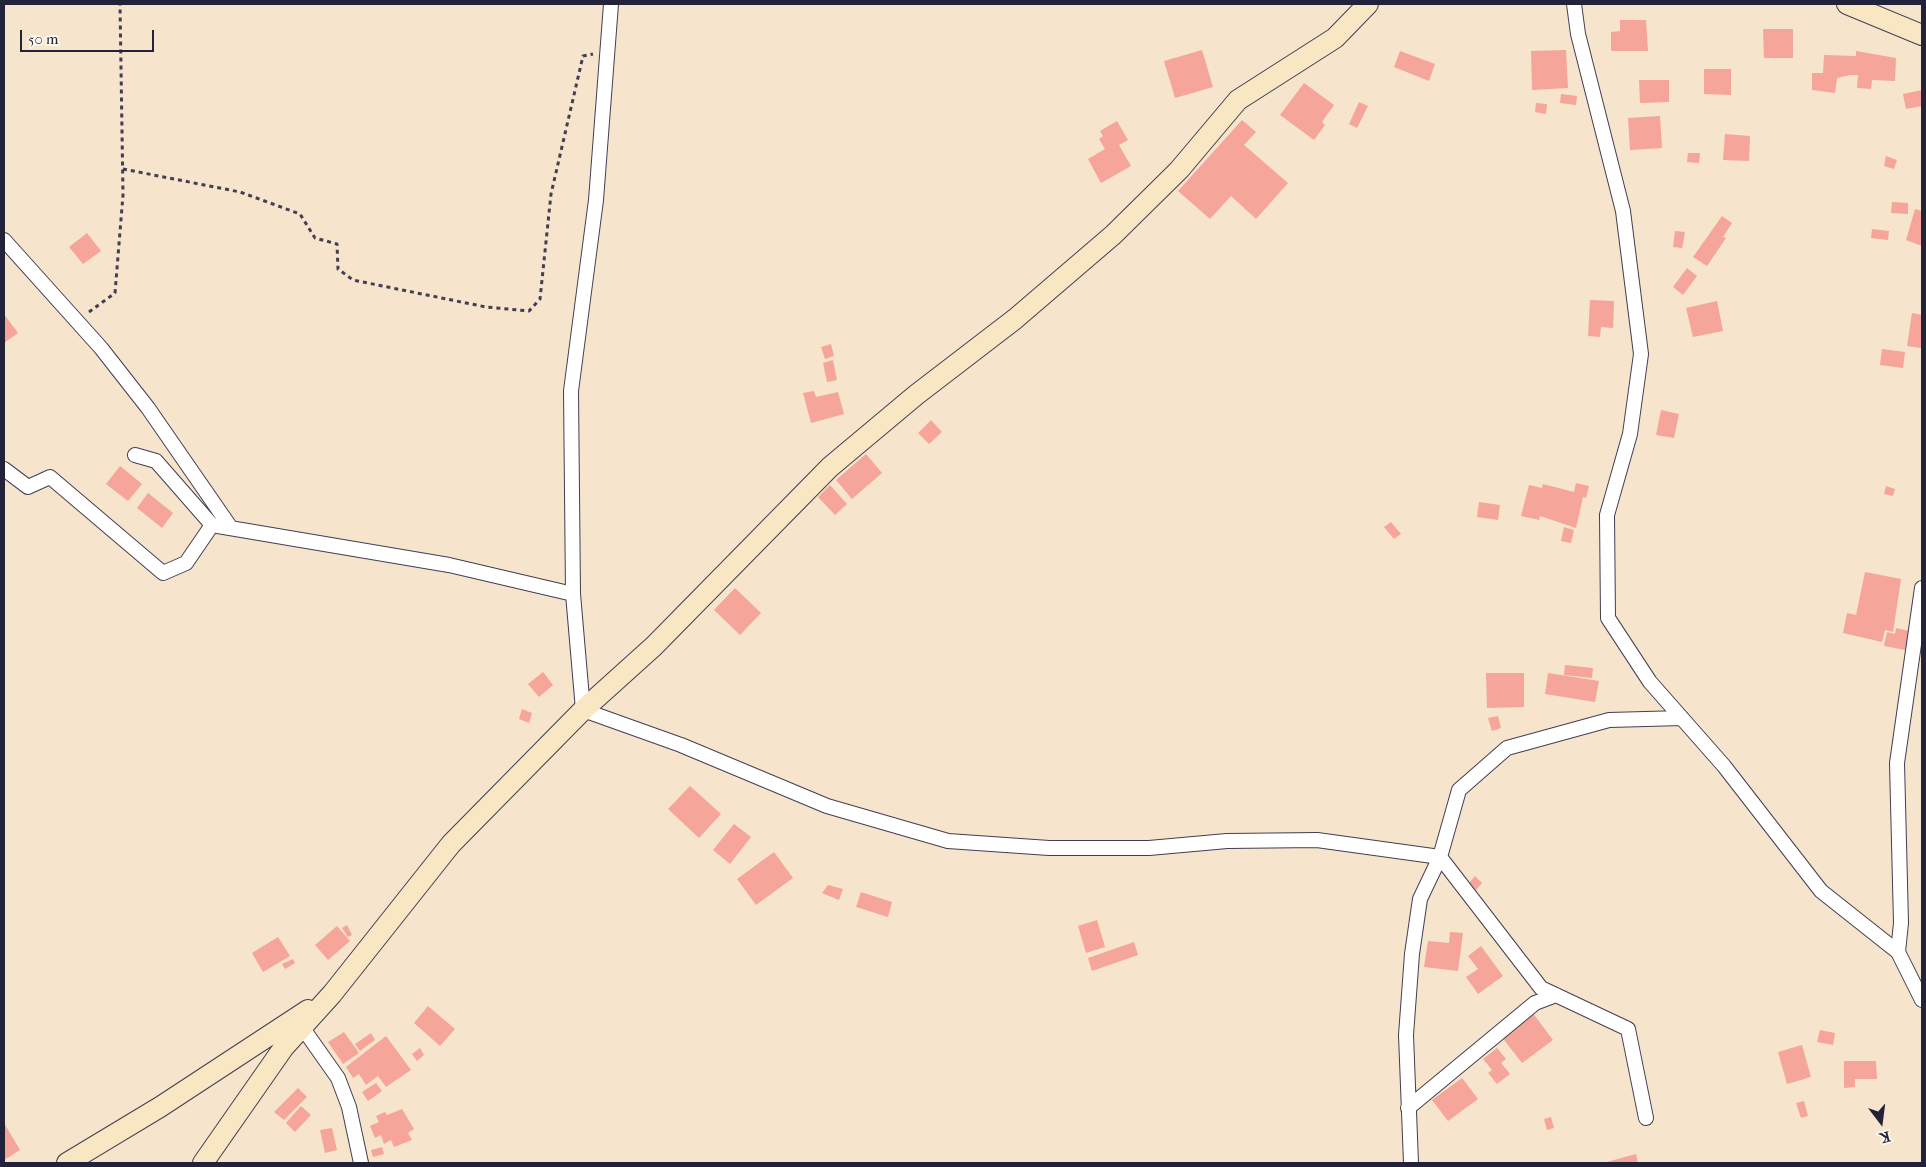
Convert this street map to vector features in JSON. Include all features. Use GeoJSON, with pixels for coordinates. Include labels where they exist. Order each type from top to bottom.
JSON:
{"type":"FeatureCollection","features":[{"type":"Feature","properties":{"kind":"street"},"geometry":{"type":"LineString","coordinates":[[584,710],[574,594],[571,391],[596,200],[611,4]]}},
{"type":"Feature","properties":{"kind":"street"},"geometry":{"type":"LineString","coordinates":[[203,1163],[278,1056],[332,994],[451,844],[584,710],[654,646],[830,467],[916,395],[1015,319],[1113,235],[1179,170],[1238,100],[1336,38],[1368,4]]}},
{"type":"Feature","properties":{"kind":"street"},"geometry":{"type":"LineString","coordinates":[[1574,4],[1578,34],[1623,211],[1641,354],[1630,434],[1607,515],[1608,618],[1650,682],[1724,766],[1821,891],[1898,952],[1922,1000]]}},
{"type":"Feature","properties":{"kind":"street"},"geometry":{"type":"LineString","coordinates":[[1847,4],[1922,35]]}},
{"type":"Feature","properties":{"kind":"street"},"geometry":{"type":"LineString","coordinates":[[4,240],[101,348],[148,408],[232,528]]}},
{"type":"Feature","properties":{"kind":"street"},"geometry":{"type":"LineString","coordinates":[[134,455],[156,460],[212,525],[449,565],[574,594]]}},
{"type":"Feature","properties":{"kind":"street"},"geometry":{"type":"LineString","coordinates":[[4,469],[28,488],[50,477],[163,573],[186,563],[212,525]]}},
{"type":"Feature","properties":{"kind":"street"},"geometry":{"type":"LineString","coordinates":[[1898,952],[1901,923],[1897,763],[1922,588]]}},
{"type":"Feature","properties":{"kind":"street"},"geometry":{"type":"LineString","coordinates":[[584,710],[681,745],[827,806],[948,841],[1049,848],[1149,848],[1227,841],[1317,840],[1440,857],[1541,988],[1628,1029],[1646,1118]]}},
{"type":"Feature","properties":{"kind":"street"},"geometry":{"type":"LineString","coordinates":[[1411,1163],[1406,1035],[1412,954],[1420,899],[1440,857],[1459,790],[1507,748],[1609,720],[1682,718]]}},
{"type":"Feature","properties":{"kind":"street"},"geometry":{"type":"LineString","coordinates":[[67,1163],[160,1107],[332,994]]}},
{"type":"Feature","properties":{"kind":"street"},"geometry":{"type":"LineString","coordinates":[[1408,1108],[1534,1003],[1556,995]]}},
{"type":"Feature","properties":{"kind":"street"},"geometry":{"type":"LineString","coordinates":[[302,1027],[338,1078],[349,1107],[361,1163]]}},
{"type":"Feature","properties":{"kind":"path"},"geometry":{"type":"LineString","coordinates":[[77,321],[115,293],[123,195],[120,4]]}},
{"type":"Feature","properties":{"kind":"path"},"geometry":{"type":"LineString","coordinates":[[123,169],[240,192],[300,214],[316,238],[337,244],[338,269],[353,280],[486,307],[529,311],[540,300],[552,194],[583,56],[608,50]]}},
{"type":"Feature","properties":{"kind":"building"},"geometry":{"type":"Polygon","coordinates":[[[1620,20],[1646,20],[1648,51],[1611,51],[1611,32],[1620,31],[1620,20]]]}},
{"type":"Feature","properties":{"kind":"building"},"geometry":{"type":"Polygon","coordinates":[[[1763,29],[1793,29],[1793,58],[1764,58],[1763,29]]]}},
{"type":"Feature","properties":{"kind":"building"},"geometry":{"type":"Polygon","coordinates":[[[1202,50],[1213,87],[1175,98],[1164,61],[1202,50]]]}},
{"type":"Feature","properties":{"kind":"building"},"geometry":{"type":"Polygon","coordinates":[[[1566,50],[1568,88],[1532,90],[1531,51],[1566,50]]]}},
{"type":"Feature","properties":{"kind":"building"},"geometry":{"type":"Polygon","coordinates":[[[1400,51],[1435,64],[1429,81],[1394,67],[1400,51]]]}},
{"type":"Feature","properties":{"kind":"building"},"geometry":{"type":"Polygon","coordinates":[[[1856,51],[1896,58],[1895,81],[1872,80],[1871,89],[1857,88],[1858,75],[1850,75],[1837,78],[1835,93],[1812,90],[1812,73],[1823,73],[1824,55],[1856,56],[1856,51]]]}},
{"type":"Feature","properties":{"kind":"building"},"geometry":{"type":"Polygon","coordinates":[[[1704,69],[1731,69],[1731,95],[1704,94],[1704,69]]]}},
{"type":"Feature","properties":{"kind":"building"},"geometry":{"type":"Polygon","coordinates":[[[1639,80],[1669,80],[1669,102],[1640,103],[1639,80]]]}},
{"type":"Feature","properties":{"kind":"building"},"geometry":{"type":"Polygon","coordinates":[[[1304,83],[1334,105],[1322,122],[1325,125],[1314,140],[1280,115],[1304,83]]]}},
{"type":"Feature","properties":{"kind":"building"},"geometry":{"type":"Polygon","coordinates":[[[1922,90],[1922,106],[1906,109],[1903,94],[1922,90]]]}},
{"type":"Feature","properties":{"kind":"building"},"geometry":{"type":"Polygon","coordinates":[[[1561,94],[1577,96],[1576,105],[1560,103],[1561,94]]]}},
{"type":"Feature","properties":{"kind":"building"},"geometry":{"type":"Polygon","coordinates":[[[1359,102],[1368,106],[1357,128],[1349,124],[1359,102]]]}},
{"type":"Feature","properties":{"kind":"building"},"geometry":{"type":"Polygon","coordinates":[[[1536,103],[1547,104],[1546,114],[1535,112],[1536,103]]]}},
{"type":"Feature","properties":{"kind":"building"},"geometry":{"type":"Polygon","coordinates":[[[1660,116],[1662,148],[1630,150],[1628,118],[1660,116]]]}},
{"type":"Feature","properties":{"kind":"building"},"geometry":{"type":"Polygon","coordinates":[[[1242,120],[1256,132],[1244,145],[1288,183],[1256,219],[1231,196],[1210,219],[1178,191],[1242,120]]]}},
{"type":"Feature","properties":{"kind":"building"},"geometry":{"type":"Polygon","coordinates":[[[1117,121],[1128,140],[1119,145],[1131,166],[1101,183],[1088,159],[1105,149],[1099,139],[1103,136],[1100,131],[1117,121]]]}},
{"type":"Feature","properties":{"kind":"building"},"geometry":{"type":"Polygon","coordinates":[[[1725,134],[1750,136],[1749,161],[1723,160],[1725,134]]]}},
{"type":"Feature","properties":{"kind":"building"},"geometry":{"type":"Polygon","coordinates":[[[1688,153],[1700,153],[1699,163],[1687,162],[1688,153]]]}},
{"type":"Feature","properties":{"kind":"building"},"geometry":{"type":"Polygon","coordinates":[[[1886,156],[1897,160],[1894,169],[1884,166],[1886,156]]]}},
{"type":"Feature","properties":{"kind":"building"},"geometry":{"type":"Polygon","coordinates":[[[1892,202],[1908,203],[1908,214],[1891,213],[1892,202]]]}},
{"type":"Feature","properties":{"kind":"building"},"geometry":{"type":"Polygon","coordinates":[[[1915,209],[1922,211],[1922,246],[1906,240],[1915,209]]]}},
{"type":"Feature","properties":{"kind":"building"},"geometry":{"type":"Polygon","coordinates":[[[1722,216],[1732,223],[1723,237],[1726,238],[1707,266],[1693,257],[1722,216]]]}},
{"type":"Feature","properties":{"kind":"building"},"geometry":{"type":"Polygon","coordinates":[[[1872,229],[1889,231],[1888,240],[1871,238],[1872,229]]]}},
{"type":"Feature","properties":{"kind":"building"},"geometry":{"type":"Polygon","coordinates":[[[1675,231],[1685,232],[1682,248],[1673,247],[1675,231]]]}},
{"type":"Feature","properties":{"kind":"building"},"geometry":{"type":"Polygon","coordinates":[[[87,233],[101,251],[83,264],[69,247],[87,233]]]}},
{"type":"Feature","properties":{"kind":"building"},"geometry":{"type":"Polygon","coordinates":[[[1687,268],[1697,276],[1683,295],[1673,287],[1687,268]]]}},
{"type":"Feature","properties":{"kind":"building"},"geometry":{"type":"Polygon","coordinates":[[[1590,300],[1614,301],[1613,328],[1601,327],[1600,337],[1588,336],[1590,300]]]}},
{"type":"Feature","properties":{"kind":"building"},"geometry":{"type":"Polygon","coordinates":[[[1717,301],[1723,331],[1693,337],[1686,308],[1717,301]]]}},
{"type":"Feature","properties":{"kind":"building"},"geometry":{"type":"Polygon","coordinates":[[[1912,313],[1922,315],[1922,348],[1907,346],[1912,313]]]}},
{"type":"Feature","properties":{"kind":"building"},"geometry":{"type":"Polygon","coordinates":[[[4,314],[18,333],[4,343],[4,314]]]}},
{"type":"Feature","properties":{"kind":"building"},"geometry":{"type":"Polygon","coordinates":[[[831,344],[834,356],[825,359],[821,347],[831,344]]]}},
{"type":"Feature","properties":{"kind":"building"},"geometry":{"type":"Polygon","coordinates":[[[1882,349],[1905,352],[1903,368],[1880,365],[1882,349]]]}},
{"type":"Feature","properties":{"kind":"building"},"geometry":{"type":"Polygon","coordinates":[[[833,360],[837,380],[827,382],[823,363],[833,360]]]}},
{"type":"Feature","properties":{"kind":"building"},"geometry":{"type":"Polygon","coordinates":[[[814,391],[816,397],[838,392],[844,414],[811,423],[803,393],[814,391]]]}},
{"type":"Feature","properties":{"kind":"building"},"geometry":{"type":"Polygon","coordinates":[[[1661,410],[1679,414],[1674,438],[1656,435],[1661,410]]]}},
{"type":"Feature","properties":{"kind":"building"},"geometry":{"type":"Polygon","coordinates":[[[931,420],[942,432],[929,444],[918,433],[931,420]]]}},
{"type":"Feature","properties":{"kind":"building"},"geometry":{"type":"Polygon","coordinates":[[[866,454],[882,473],[852,499],[836,480],[866,454]]]}},
{"type":"Feature","properties":{"kind":"building"},"geometry":{"type":"Polygon","coordinates":[[[120,466],[142,484],[128,501],[106,484],[120,466]]]}},
{"type":"Feature","properties":{"kind":"building"},"geometry":{"type":"Polygon","coordinates":[[[1576,483],[1589,486],[1586,498],[1583,497],[1576,528],[1540,516],[1539,520],[1521,516],[1529,485],[1542,488],[1543,484],[1574,492],[1576,483]]]}},
{"type":"Feature","properties":{"kind":"building"},"geometry":{"type":"Polygon","coordinates":[[[830,485],[847,504],[835,515],[818,497],[830,485]]]}},
{"type":"Feature","properties":{"kind":"building"},"geometry":{"type":"Polygon","coordinates":[[[1886,486],[1895,489],[1893,496],[1884,494],[1886,486]]]}},
{"type":"Feature","properties":{"kind":"building"},"geometry":{"type":"Polygon","coordinates":[[[148,493],[173,513],[162,528],[137,508],[148,493]]]}},
{"type":"Feature","properties":{"kind":"building"},"geometry":{"type":"Polygon","coordinates":[[[1479,502],[1500,505],[1498,520],[1477,517],[1479,502]]]}},
{"type":"Feature","properties":{"kind":"building"},"geometry":{"type":"Polygon","coordinates":[[[1391,522],[1401,534],[1394,539],[1384,527],[1391,522]]]}},
{"type":"Feature","properties":{"kind":"building"},"geometry":{"type":"Polygon","coordinates":[[[1564,527],[1574,530],[1571,543],[1561,541],[1564,527]]]}},
{"type":"Feature","properties":{"kind":"building"},"geometry":{"type":"Polygon","coordinates":[[[1865,572],[1901,579],[1893,632],[1885,630],[1882,642],[1843,633],[1847,613],[1856,615],[1865,572]]]}},
{"type":"Feature","properties":{"kind":"building"},"geometry":{"type":"Polygon","coordinates":[[[735,588],[761,613],[740,635],[714,610],[735,588]]]}},
{"type":"Feature","properties":{"kind":"building"},"geometry":{"type":"Polygon","coordinates":[[[1896,628],[1909,631],[1905,650],[1884,646],[1887,632],[1895,634],[1896,628]]]}},
{"type":"Feature","properties":{"kind":"building"},"geometry":{"type":"Polygon","coordinates":[[[1565,665],[1593,668],[1592,678],[1564,675],[1565,665]]]}},
{"type":"Feature","properties":{"kind":"building"},"geometry":{"type":"Polygon","coordinates":[[[543,672],[553,685],[539,697],[528,684],[543,672]]]}},
{"type":"Feature","properties":{"kind":"building"},"geometry":{"type":"Polygon","coordinates":[[[1486,673],[1524,673],[1524,707],[1487,708],[1486,673]]]}},
{"type":"Feature","properties":{"kind":"building"},"geometry":{"type":"Polygon","coordinates":[[[1548,673],[1599,681],[1595,702],[1545,694],[1548,673]]]}},
{"type":"Feature","properties":{"kind":"building"},"geometry":{"type":"Polygon","coordinates":[[[522,709],[532,713],[529,723],[519,719],[522,709]]]}},
{"type":"Feature","properties":{"kind":"building"},"geometry":{"type":"Polygon","coordinates":[[[1498,716],[1501,728],[1492,731],[1488,718],[1498,716]]]}},
{"type":"Feature","properties":{"kind":"building"},"geometry":{"type":"Polygon","coordinates":[[[690,786],[721,814],[699,838],[668,809],[690,786]]]}},
{"type":"Feature","properties":{"kind":"building"},"geometry":{"type":"Polygon","coordinates":[[[734,824],[751,837],[730,864],[713,850],[734,824]]]}},
{"type":"Feature","properties":{"kind":"building"},"geometry":{"type":"Polygon","coordinates":[[[774,852],[793,878],[756,905],[737,879],[774,852]]]}},
{"type":"Feature","properties":{"kind":"building"},"geometry":{"type":"Polygon","coordinates":[[[1475,876],[1482,883],[1475,891],[1468,884],[1475,876]]]}},
{"type":"Feature","properties":{"kind":"building"},"geometry":{"type":"Polygon","coordinates":[[[828,885],[843,889],[839,900],[822,893],[828,885]]]}},
{"type":"Feature","properties":{"kind":"building"},"geometry":{"type":"Polygon","coordinates":[[[861,892],[892,902],[888,917],[856,907],[861,892]]]}},
{"type":"Feature","properties":{"kind":"building"},"geometry":{"type":"Polygon","coordinates":[[[1097,920],[1105,947],[1086,953],[1078,926],[1097,920]]]}},
{"type":"Feature","properties":{"kind":"building"},"geometry":{"type":"Polygon","coordinates":[[[347,925],[352,935],[348,937],[342,928],[347,925]]]}},
{"type":"Feature","properties":{"kind":"building"},"geometry":{"type":"Polygon","coordinates":[[[337,926],[350,941],[328,960],[315,945],[337,926]]]}},
{"type":"Feature","properties":{"kind":"building"},"geometry":{"type":"Polygon","coordinates":[[[1450,932],[1463,933],[1458,971],[1424,967],[1428,941],[1449,943],[1450,932]]]}},
{"type":"Feature","properties":{"kind":"building"},"geometry":{"type":"Polygon","coordinates":[[[278,937],[290,956],[263,972],[252,953],[278,937]]]}},
{"type":"Feature","properties":{"kind":"building"},"geometry":{"type":"Polygon","coordinates":[[[1134,942],[1138,955],[1092,971],[1088,958],[1134,942]]]}},
{"type":"Feature","properties":{"kind":"building"},"geometry":{"type":"Polygon","coordinates":[[[1481,946],[1503,976],[1478,994],[1466,977],[1478,969],[1468,956],[1481,946]]]}},
{"type":"Feature","properties":{"kind":"building"},"geometry":{"type":"Polygon","coordinates":[[[293,959],[295,963],[285,969],[282,964],[293,959]]]}},
{"type":"Feature","properties":{"kind":"building"},"geometry":{"type":"Polygon","coordinates":[[[428,1006],[455,1029],[440,1046],[414,1023],[428,1006]]]}},
{"type":"Feature","properties":{"kind":"building"},"geometry":{"type":"Polygon","coordinates":[[[1532,1012],[1553,1040],[1522,1063],[1501,1036],[1532,1012]]]}},
{"type":"Feature","properties":{"kind":"building"},"geometry":{"type":"Polygon","coordinates":[[[1820,1030],[1835,1033],[1833,1045],[1817,1042],[1820,1030]]]}},
{"type":"Feature","properties":{"kind":"building"},"geometry":{"type":"Polygon","coordinates":[[[344,1032],[359,1053],[343,1064],[328,1042],[344,1032]]]}},
{"type":"Feature","properties":{"kind":"building"},"geometry":{"type":"Polygon","coordinates":[[[371,1033],[375,1040],[360,1051],[355,1044],[371,1033]]]}},
{"type":"Feature","properties":{"kind":"building"},"geometry":{"type":"Polygon","coordinates":[[[386,1036],[411,1070],[386,1087],[378,1076],[366,1085],[359,1074],[353,1078],[346,1067],[386,1036]]]}},
{"type":"Feature","properties":{"kind":"building"},"geometry":{"type":"Polygon","coordinates":[[[1802,1045],[1811,1077],[1787,1084],[1778,1052],[1802,1045]]]}},
{"type":"Feature","properties":{"kind":"building"},"geometry":{"type":"Polygon","coordinates":[[[420,1048],[424,1055],[417,1061],[412,1054],[420,1048]]]}},
{"type":"Feature","properties":{"kind":"building"},"geometry":{"type":"Polygon","coordinates":[[[1497,1048],[1506,1059],[1501,1063],[1510,1074],[1497,1084],[1488,1073],[1492,1070],[1483,1059],[1497,1048]]]}},
{"type":"Feature","properties":{"kind":"building"},"geometry":{"type":"Polygon","coordinates":[[[1844,1061],[1876,1061],[1877,1079],[1855,1079],[1855,1087],[1844,1088],[1844,1061]]]}},
{"type":"Feature","properties":{"kind":"building"},"geometry":{"type":"Polygon","coordinates":[[[1462,1078],[1478,1099],[1448,1121],[1432,1100],[1462,1078]]]}},
{"type":"Feature","properties":{"kind":"building"},"geometry":{"type":"Polygon","coordinates":[[[376,1083],[382,1091],[368,1101],[362,1092],[376,1083]]]}},
{"type":"Feature","properties":{"kind":"building"},"geometry":{"type":"Polygon","coordinates":[[[298,1088],[307,1097],[284,1120],[274,1112],[298,1088]]]}},
{"type":"Feature","properties":{"kind":"building"},"geometry":{"type":"Polygon","coordinates":[[[1804,1101],[1808,1116],[1801,1118],[1796,1103],[1804,1101]]]}},
{"type":"Feature","properties":{"kind":"building"},"geometry":{"type":"Polygon","coordinates":[[[301,1106],[311,1115],[295,1132],[286,1123],[301,1106]]]}},
{"type":"Feature","properties":{"kind":"building"},"geometry":{"type":"Polygon","coordinates":[[[402,1109],[414,1129],[408,1133],[412,1140],[394,1147],[391,1140],[384,1144],[381,1135],[375,1138],[370,1126],[379,1122],[376,1116],[385,1112],[387,1115],[402,1109]]]}},
{"type":"Feature","properties":{"kind":"building"},"geometry":{"type":"Polygon","coordinates":[[[1551,1117],[1554,1128],[1547,1130],[1544,1119],[1551,1117]]]}},
{"type":"Feature","properties":{"kind":"building"},"geometry":{"type":"Polygon","coordinates":[[[4,1123],[20,1150],[4,1160],[4,1123]]]}},
{"type":"Feature","properties":{"kind":"building"},"geometry":{"type":"Polygon","coordinates":[[[332,1128],[337,1150],[325,1153],[320,1130],[332,1128]]]}},
{"type":"Feature","properties":{"kind":"building"},"geometry":{"type":"Polygon","coordinates":[[[382,1147],[384,1154],[373,1157],[371,1150],[382,1147]]]}},
{"type":"Feature","properties":{"kind":"building"},"geometry":{"type":"Polygon","coordinates":[[[1636,1154],[1638,1163],[1603,1163],[1636,1154]]]}}]}
